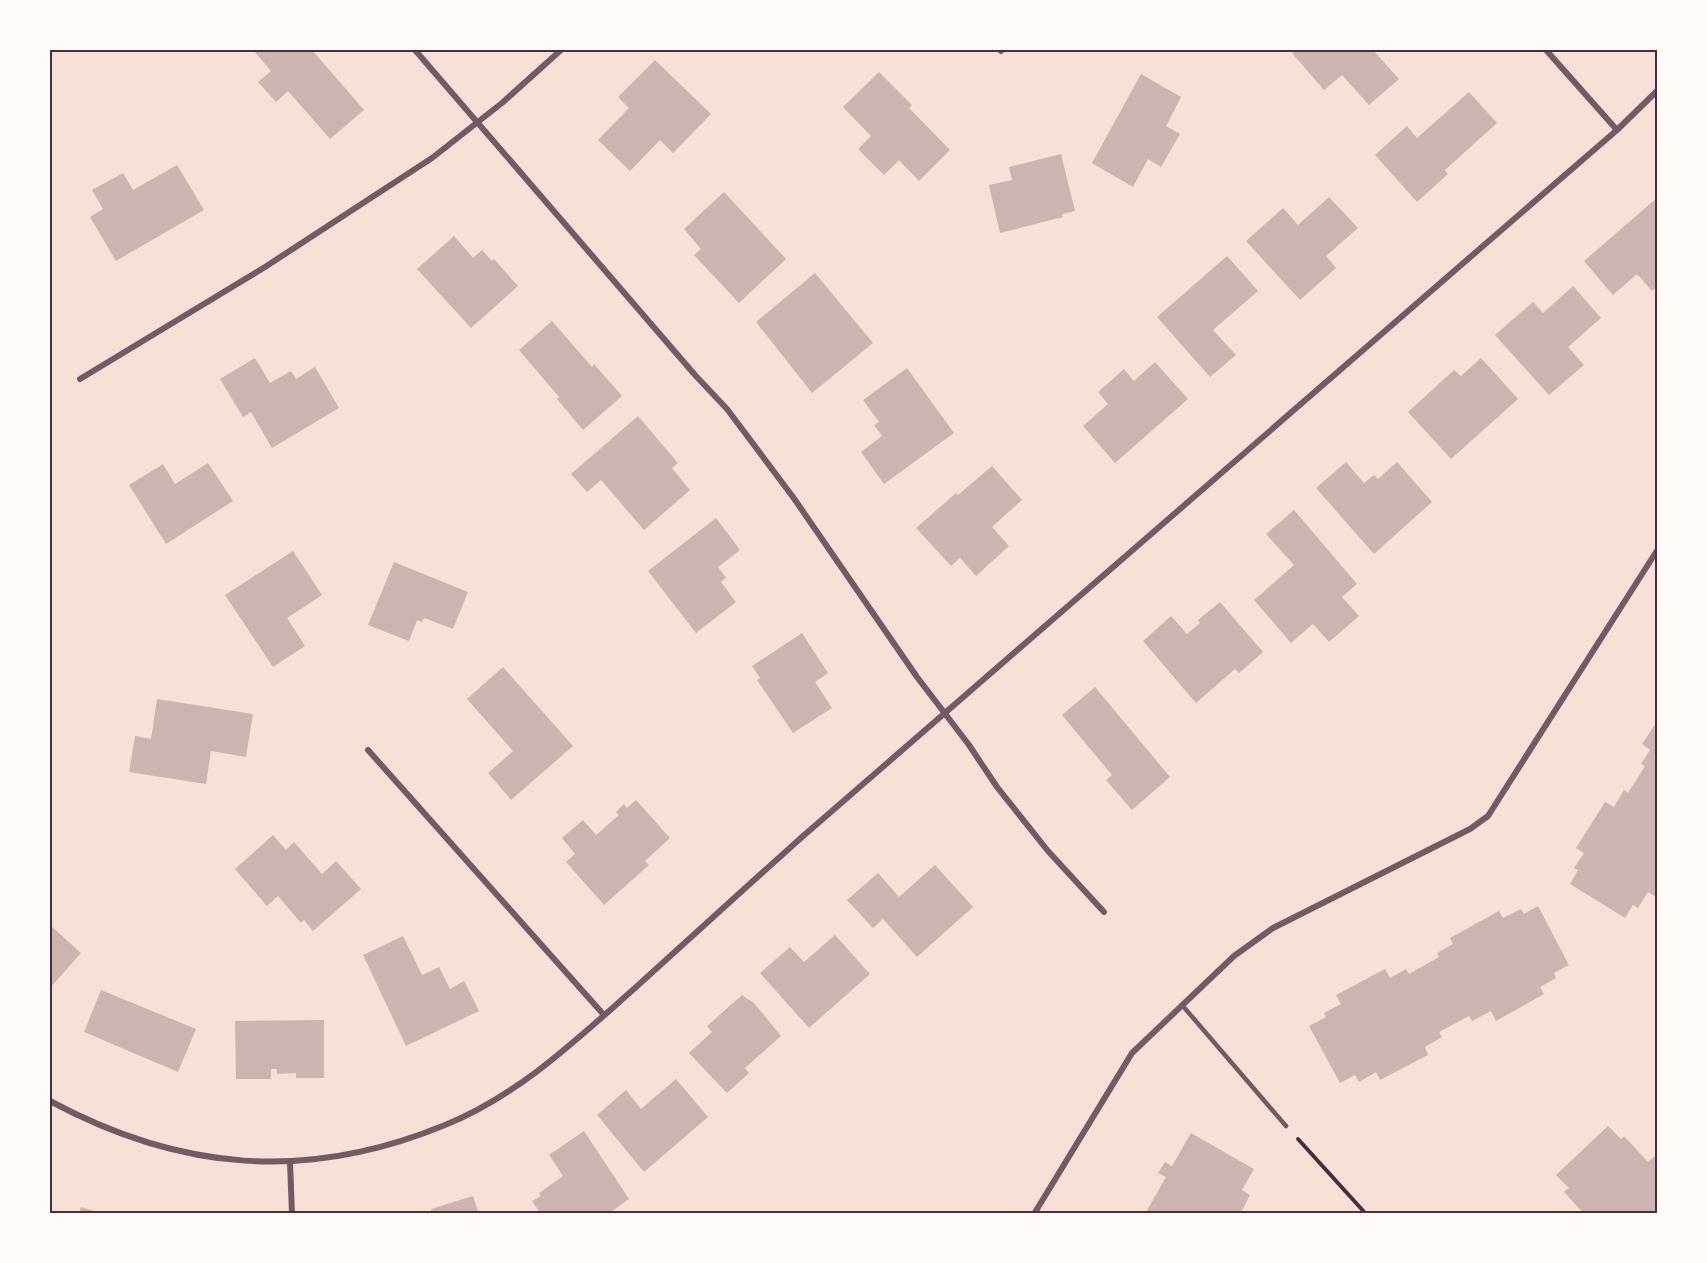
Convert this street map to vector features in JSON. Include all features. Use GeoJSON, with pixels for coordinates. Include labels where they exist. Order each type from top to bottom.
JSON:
{"type":"FeatureCollection","features":[{"type":"Feature","properties":{"kind":"street"},"geometry":{"type":"LineString","coordinates":[[415,50],[695,375],[727,409],[821,535],[997,787],[1048,851],[1104,912]]}},
{"type":"Feature","properties":{"kind":"street"},"geometry":{"type":"LineString","coordinates":[[80,379],[265,267],[432,158],[478,122],[561,50]]}},
{"type":"Feature","properties":{"kind":"street"},"geometry":{"type":"LineString","coordinates":[[1546,50],[1617,130]]}},
{"type":"Feature","properties":{"kind":"street"},"geometry":{"type":"LineString","coordinates":[[50,1101],[106,1128],[165,1149],[227,1160],[290,1162],[366,1151],[412,1138],[455,1121],[496,1100],[535,1074],[604,1015],[782,855],[1617,130],[1658,90]]}},
{"type":"Feature","properties":{"kind":"street"},"geometry":{"type":"LineString","coordinates":[[1034,1214],[1132,1053],[1234,956],[1262,934],[1470,829],[1488,816],[1658,549]]}},
{"type":"Feature","properties":{"kind":"street"},"geometry":{"type":"LineString","coordinates":[[368,750],[604,1015]]}},
{"type":"Feature","properties":{"kind":"street"},"geometry":{"type":"LineString","coordinates":[[290,1162],[292,1214]]}},
{"type":"Feature","properties":{"kind":"lane"},"geometry":{"type":"LineString","coordinates":[[1182,1005],[1286,1126]]}},
{"type":"Feature","properties":{"kind":"path"},"geometry":{"type":"LineString","coordinates":[[1286,1126],[1366,1214]]}},
{"type":"Feature","properties":{"kind":"building"},"geometry":{"type":"Polygon","coordinates":[[[312,50],[364,110],[330,139],[288,91],[276,102],[258,82],[271,71],[254,51],[312,50]]]}},
{"type":"Feature","properties":{"kind":"building"},"geometry":{"type":"Polygon","coordinates":[[[1297,50],[1373,50],[1399,79],[1369,105],[1342,75],[1324,90],[1292,53],[1297,50]]]}},
{"type":"Feature","properties":{"kind":"building"},"geometry":{"type":"Polygon","coordinates":[[[655,60],[711,114],[673,153],[660,140],[630,171],[598,140],[629,108],[618,97],[655,60]]]}},
{"type":"Feature","properties":{"kind":"building"},"geometry":{"type":"Polygon","coordinates":[[[879,72],[912,105],[909,108],[950,150],[919,181],[899,160],[884,175],[858,149],[871,136],[843,107],[879,72]]]}},
{"type":"Feature","properties":{"kind":"building"},"geometry":{"type":"Polygon","coordinates":[[[1141,74],[1181,97],[1166,126],[1180,134],[1161,167],[1148,159],[1133,187],[1092,163],[1141,74]]]}},
{"type":"Feature","properties":{"kind":"building"},"geometry":{"type":"Polygon","coordinates":[[[1469,92],[1497,123],[1445,170],[1448,174],[1417,202],[1375,155],[1407,126],[1417,138],[1469,92]]]}},
{"type":"Feature","properties":{"kind":"building"},"geometry":{"type":"Polygon","coordinates":[[[1061,154],[1075,211],[1062,214],[1063,217],[1000,233],[989,185],[1012,180],[1009,167],[1061,154]]]}},
{"type":"Feature","properties":{"kind":"building"},"geometry":{"type":"Polygon","coordinates":[[[177,165],[204,210],[116,261],[90,217],[103,209],[92,190],[123,173],[133,190],[177,165]]]}},
{"type":"Feature","properties":{"kind":"building"},"geometry":{"type":"Polygon","coordinates":[[[724,192],[786,259],[739,303],[694,255],[701,249],[684,229],[724,192]]]}},
{"type":"Feature","properties":{"kind":"building"},"geometry":{"type":"Polygon","coordinates":[[[1329,197],[1358,228],[1326,256],[1336,268],[1300,300],[1246,241],[1283,208],[1298,225],[1329,197]]]}},
{"type":"Feature","properties":{"kind":"building"},"geometry":{"type":"Polygon","coordinates":[[[1658,197],[1658,285],[1652,291],[1637,274],[1613,295],[1584,261],[1658,197]]]}},
{"type":"Feature","properties":{"kind":"building"},"geometry":{"type":"Polygon","coordinates":[[[454,236],[473,258],[482,250],[492,261],[494,259],[518,286],[471,328],[417,269],[454,236]]]}},
{"type":"Feature","properties":{"kind":"building"},"geometry":{"type":"Polygon","coordinates":[[[1227,256],[1258,291],[1213,330],[1236,355],[1210,377],[1157,317],[1227,256]]]}},
{"type":"Feature","properties":{"kind":"building"},"geometry":{"type":"Polygon","coordinates":[[[815,273],[873,343],[812,393],[756,322],[815,273]]]}},
{"type":"Feature","properties":{"kind":"building"},"geometry":{"type":"Polygon","coordinates":[[[1573,286],[1601,318],[1568,347],[1584,365],[1549,395],[1495,335],[1533,302],[1543,313],[1573,286]]]}},
{"type":"Feature","properties":{"kind":"building"},"geometry":{"type":"Polygon","coordinates":[[[552,321],[592,367],[594,364],[622,396],[583,430],[557,399],[559,397],[519,350],[552,321]]]}},
{"type":"Feature","properties":{"kind":"building"},"geometry":{"type":"Polygon","coordinates":[[[255,358],[270,383],[291,371],[296,379],[315,367],[339,408],[272,448],[251,412],[243,417],[220,379],[255,358]]]}},
{"type":"Feature","properties":{"kind":"building"},"geometry":{"type":"Polygon","coordinates":[[[1481,358],[1518,399],[1451,459],[1408,412],[1454,370],[1461,376],[1481,358]]]}},
{"type":"Feature","properties":{"kind":"building"},"geometry":{"type":"Polygon","coordinates":[[[1155,362],[1188,399],[1115,463],[1083,426],[1108,404],[1098,392],[1124,369],[1134,381],[1155,362]]]}},
{"type":"Feature","properties":{"kind":"building"},"geometry":{"type":"Polygon","coordinates":[[[907,368],[954,433],[884,484],[861,452],[882,436],[874,425],[879,422],[863,400],[907,368]]]}},
{"type":"Feature","properties":{"kind":"building"},"geometry":{"type":"Polygon","coordinates":[[[638,416],[678,463],[672,468],[690,490],[644,530],[601,480],[587,492],[571,474],[638,416]]]}},
{"type":"Feature","properties":{"kind":"building"},"geometry":{"type":"Polygon","coordinates":[[[1346,462],[1364,483],[1374,475],[1378,479],[1397,462],[1432,502],[1374,554],[1316,488],[1346,462]]]}},
{"type":"Feature","properties":{"kind":"building"},"geometry":{"type":"Polygon","coordinates":[[[208,463],[233,501],[166,544],[129,485],[163,464],[175,484],[208,463]]]}},
{"type":"Feature","properties":{"kind":"building"},"geometry":{"type":"Polygon","coordinates":[[[992,466],[1022,500],[992,527],[1009,546],[976,576],[960,558],[951,566],[916,528],[956,493],[958,495],[992,466]]]}},
{"type":"Feature","properties":{"kind":"building"},"geometry":{"type":"Polygon","coordinates":[[[1294,510],[1357,584],[1342,597],[1359,616],[1329,642],[1313,624],[1291,643],[1254,600],[1294,565],[1266,534],[1294,510]]]}},
{"type":"Feature","properties":{"kind":"building"},"geometry":{"type":"Polygon","coordinates":[[[716,518],[740,550],[718,567],[726,578],[721,582],[736,602],[696,633],[648,571],[716,518]]]}},
{"type":"Feature","properties":{"kind":"building"},"geometry":{"type":"Polygon","coordinates":[[[293,551],[322,595],[287,618],[305,646],[273,667],[225,595],[293,551]]]}},
{"type":"Feature","properties":{"kind":"building"},"geometry":{"type":"Polygon","coordinates":[[[394,562],[468,592],[453,629],[424,618],[422,622],[417,620],[409,641],[368,625],[394,562]]]}},
{"type":"Feature","properties":{"kind":"building"},"geometry":{"type":"Polygon","coordinates":[[[1220,602],[1263,652],[1239,673],[1235,669],[1196,703],[1143,641],[1171,616],[1187,634],[1200,623],[1198,620],[1220,602]]]}},
{"type":"Feature","properties":{"kind":"building"},"geometry":{"type":"Polygon","coordinates":[[[802,633],[828,673],[815,682],[832,708],[793,733],[757,680],[760,678],[752,666],[802,633]]]}},
{"type":"Feature","properties":{"kind":"building"},"geometry":{"type":"Polygon","coordinates":[[[503,667],[573,746],[511,800],[488,773],[513,751],[467,699],[503,667]]]}},
{"type":"Feature","properties":{"kind":"building"},"geometry":{"type":"Polygon","coordinates":[[[1095,687],[1170,777],[1132,810],[1106,780],[1112,775],[1062,715],[1095,687]]]}},
{"type":"Feature","properties":{"kind":"building"},"geometry":{"type":"Polygon","coordinates":[[[157,699],[253,714],[246,757],[211,751],[206,784],[129,772],[135,736],[151,739],[157,699]]]}},
{"type":"Feature","properties":{"kind":"building"},"geometry":{"type":"Polygon","coordinates":[[[1658,720],[1658,894],[1656,897],[1648,892],[1638,908],[1633,905],[1625,918],[1570,884],[1578,870],[1574,868],[1584,853],[1576,848],[1605,802],[1614,807],[1624,790],[1628,793],[1645,766],[1641,764],[1650,750],[1642,744],[1658,720]]]}},
{"type":"Feature","properties":{"kind":"building"},"geometry":{"type":"Polygon","coordinates":[[[636,800],[670,838],[645,861],[649,865],[604,905],[566,862],[575,854],[562,838],[583,820],[596,835],[619,815],[616,812],[624,804],[627,808],[636,800]]]}},
{"type":"Feature","properties":{"kind":"building"},"geometry":{"type":"Polygon","coordinates":[[[273,835],[286,850],[294,842],[322,874],[336,861],[361,889],[313,931],[304,920],[301,923],[278,896],[267,906],[235,869],[273,835]]]}},
{"type":"Feature","properties":{"kind":"building"},"geometry":{"type":"Polygon","coordinates":[[[935,865],[973,907],[917,957],[883,919],[873,928],[847,900],[878,873],[899,897],[935,865]]]}},
{"type":"Feature","properties":{"kind":"building"},"geometry":{"type":"Polygon","coordinates":[[[1538,906],[1569,965],[1554,973],[1556,978],[1540,987],[1544,994],[1496,1021],[1491,1011],[1472,1021],[1469,1016],[1439,1032],[1442,1037],[1425,1047],[1428,1055],[1380,1080],[1376,1072],[1359,1082],[1355,1075],[1340,1083],[1309,1026],[1326,1017],[1324,1013],[1341,1004],[1336,995],[1385,969],[1390,978],[1406,969],[1409,974],[1439,957],[1437,953],[1453,944],[1450,938],[1499,911],[1503,918],[1521,909],[1524,914],[1538,906]]]}},
{"type":"Feature","properties":{"kind":"building"},"geometry":{"type":"Polygon","coordinates":[[[50,925],[81,953],[50,988],[50,925]]]}},
{"type":"Feature","properties":{"kind":"building"},"geometry":{"type":"Polygon","coordinates":[[[835,935],[870,974],[809,1028],[760,973],[790,947],[804,962],[835,935]]]}},
{"type":"Feature","properties":{"kind":"building"},"geometry":{"type":"Polygon","coordinates":[[[403,936],[422,975],[439,967],[450,989],[464,981],[479,1011],[406,1046],[363,955],[403,936]]]}},
{"type":"Feature","properties":{"kind":"building"},"geometry":{"type":"Polygon","coordinates":[[[101,990],[196,1029],[178,1072],[84,1032],[101,990]]]}},
{"type":"Feature","properties":{"kind":"building"},"geometry":{"type":"Polygon","coordinates":[[[742,995],[754,1003],[781,1036],[745,1068],[749,1073],[727,1093],[689,1053],[712,1032],[707,1026],[742,995]]]}},
{"type":"Feature","properties":{"kind":"building"},"geometry":{"type":"Polygon","coordinates":[[[324,1020],[324,1078],[296,1078],[296,1073],[277,1074],[277,1069],[271,1069],[271,1079],[236,1079],[235,1021],[324,1020]]]}},
{"type":"Feature","properties":{"kind":"building"},"geometry":{"type":"Polygon","coordinates":[[[676,1079],[708,1117],[644,1172],[597,1115],[626,1090],[641,1109],[676,1079]]]}},
{"type":"Feature","properties":{"kind":"building"},"geometry":{"type":"Polygon","coordinates":[[[1608,1126],[1621,1139],[1624,1136],[1648,1162],[1655,1156],[1658,1159],[1658,1214],[1584,1214],[1564,1192],[1569,1188],[1556,1175],[1608,1126]]]}},
{"type":"Feature","properties":{"kind":"building"},"geometry":{"type":"Polygon","coordinates":[[[584,1131],[629,1199],[608,1214],[541,1214],[532,1201],[541,1196],[539,1193],[563,1176],[549,1155],[584,1131]]]}},
{"type":"Feature","properties":{"kind":"building"},"geometry":{"type":"Polygon","coordinates":[[[1191,1133],[1254,1169],[1242,1190],[1250,1195],[1240,1214],[1145,1214],[1166,1177],[1158,1173],[1165,1162],[1172,1166],[1191,1133]]]}},
{"type":"Feature","properties":{"kind":"building"},"geometry":{"type":"Polygon","coordinates":[[[473,1196],[479,1214],[432,1214],[431,1209],[473,1196]]]}},
{"type":"Feature","properties":{"kind":"building"},"geometry":{"type":"Polygon","coordinates":[[[81,1207],[101,1213],[101,1214],[79,1214],[81,1207]]]}}]}
